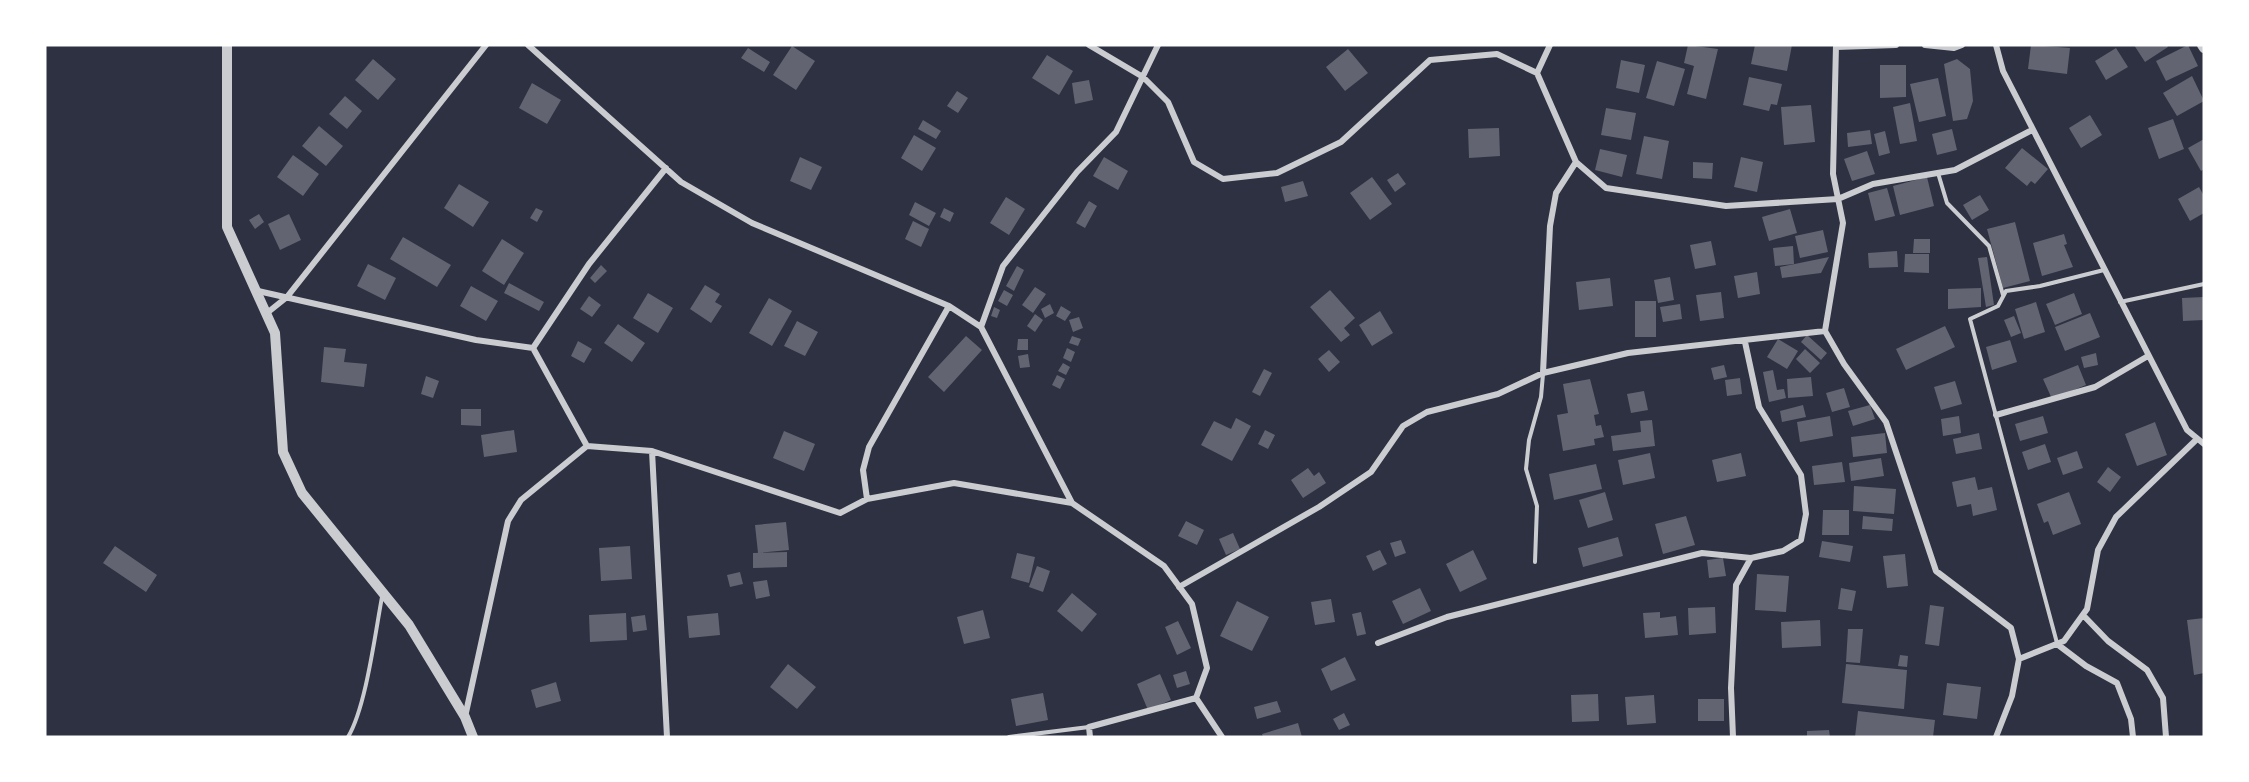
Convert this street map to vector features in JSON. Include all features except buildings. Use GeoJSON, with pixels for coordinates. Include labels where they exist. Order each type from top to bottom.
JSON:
{"type":"FeatureCollection","features":[{"type":"Feature","properties":{"kind":"street"},"geometry":{"type":"LineString","coordinates":[[227,45],[227,227],[258,291],[275,333],[283,453],[302,493],[409,625],[465,717],[473,737]]}},
{"type":"Feature","properties":{"kind":"street"},"geometry":{"type":"LineString","coordinates":[[267,313],[287,297],[486,45]]}},
{"type":"Feature","properties":{"kind":"street"},"geometry":{"type":"LineString","coordinates":[[528,45],[681,182],[752,223],[949,306],[981,327],[1072,503]]}},
{"type":"Feature","properties":{"kind":"street"},"geometry":{"type":"LineString","coordinates":[[1089,45],[1143,77],[1168,102],[1194,162],[1223,179],[1277,173],[1341,142],[1430,60],[1497,54],[1537,73],[1576,162],[1606,188],[1726,206],[1838,199],[1872,184],[1955,170],[2032,130]]}},
{"type":"Feature","properties":{"kind":"street"},"geometry":{"type":"LineString","coordinates":[[981,327],[1004,266],[1077,172],[1116,132],[1158,45]]}},
{"type":"Feature","properties":{"kind":"street"},"geometry":{"type":"LineString","coordinates":[[1537,73],[1550,45]]}},
{"type":"Feature","properties":{"kind":"street"},"geometry":{"type":"LineString","coordinates":[[1896,45],[1836,46],[1833,174],[1843,223],[1825,332],[1844,364],[1886,422],[1936,571],[2011,628],[2019,659],[2012,696],[1996,737]]}},
{"type":"Feature","properties":{"kind":"street"},"geometry":{"type":"LineString","coordinates":[[1925,45],[1954,48],[1962,45]]}},
{"type":"Feature","properties":{"kind":"street"},"geometry":{"type":"LineString","coordinates":[[1996,45],[2003,71],[2148,356],[2187,430],[2204,444]]}},
{"type":"Feature","properties":{"kind":"street"},"geometry":{"type":"LineString","coordinates":[[1543,373],[1550,226],[1556,193],[1576,162]]}},
{"type":"Feature","properties":{"kind":"street"},"geometry":{"type":"LineString","coordinates":[[533,348],[589,264],[666,168]]}},
{"type":"Feature","properties":{"kind":"street"},"geometry":{"type":"LineString","coordinates":[[258,291],[476,340],[533,348]]}},
{"type":"Feature","properties":{"kind":"street"},"geometry":{"type":"LineString","coordinates":[[867,499],[863,470],[869,447],[949,306]]}},
{"type":"Feature","properties":{"kind":"street"},"geometry":{"type":"LineString","coordinates":[[1179,587],[1319,507],[1371,471],[1403,426],[1427,412],[1498,394],[1543,373],[1628,353],[1825,332]]}},
{"type":"Feature","properties":{"kind":"street"},"geometry":{"type":"LineString","coordinates":[[1378,644],[1447,617],[1702,553],[1751,558],[1783,551],[1801,540],[1806,514],[1801,475],[1759,407],[1746,342]]}},
{"type":"Feature","properties":{"kind":"street"},"geometry":{"type":"LineString","coordinates":[[533,348],[587,446]]}},
{"type":"Feature","properties":{"kind":"street"},"geometry":{"type":"LineString","coordinates":[[1996,415],[2095,387],[2148,356]]}},
{"type":"Feature","properties":{"kind":"street"},"geometry":{"type":"LineString","coordinates":[[2019,659],[2064,641],[2087,609],[2097,550],[2116,517],[2198,439]]}},
{"type":"Feature","properties":{"kind":"street"},"geometry":{"type":"LineString","coordinates":[[465,717],[508,521],[521,500],[587,446],[652,451],[840,513],[867,499],[954,483],[1072,503],[1164,566],[1192,604],[1207,668],[1196,698]]}},
{"type":"Feature","properties":{"kind":"street"},"geometry":{"type":"LineString","coordinates":[[652,451],[668,737]]}},
{"type":"Feature","properties":{"kind":"street"},"geometry":{"type":"LineString","coordinates":[[1733,737],[1731,688],[1736,585],[1751,558]]}},
{"type":"Feature","properties":{"kind":"street"},"geometry":{"type":"LineString","coordinates":[[2083,615],[2108,641],[2147,670],[2163,698],[2166,737]]}},
{"type":"Feature","properties":{"kind":"street"},"geometry":{"type":"LineString","coordinates":[[2057,644],[2086,666],[2117,682],[2131,719],[2133,737]]}},
{"type":"Feature","properties":{"kind":"street"},"geometry":{"type":"LineString","coordinates":[[1090,737],[1089,727],[1196,698]]}},
{"type":"Feature","properties":{"kind":"street"},"geometry":{"type":"LineString","coordinates":[[1196,698],[1222,737]]}},
{"type":"Feature","properties":{"kind":"lane"},"geometry":{"type":"LineString","coordinates":[[1938,173],[1947,203],[1989,246],[2003,296]]}},
{"type":"Feature","properties":{"kind":"lane"},"geometry":{"type":"LineString","coordinates":[[2057,644],[1970,319],[1998,306],[2006,291],[2040,286],[2104,270]]}},
{"type":"Feature","properties":{"kind":"lane"},"geometry":{"type":"LineString","coordinates":[[2120,302],[2204,284]]}},
{"type":"Feature","properties":{"kind":"lane"},"geometry":{"type":"LineString","coordinates":[[1535,562],[1537,506],[1526,469],[1528,440],[1541,397],[1543,373]]}},
{"type":"Feature","properties":{"kind":"lane"},"geometry":{"type":"LineString","coordinates":[[348,737],[353,729],[366,678],[383,593]]}},
{"type":"Feature","properties":{"kind":"lane"},"geometry":{"type":"LineString","coordinates":[[1009,737],[1089,727]]}}]}
